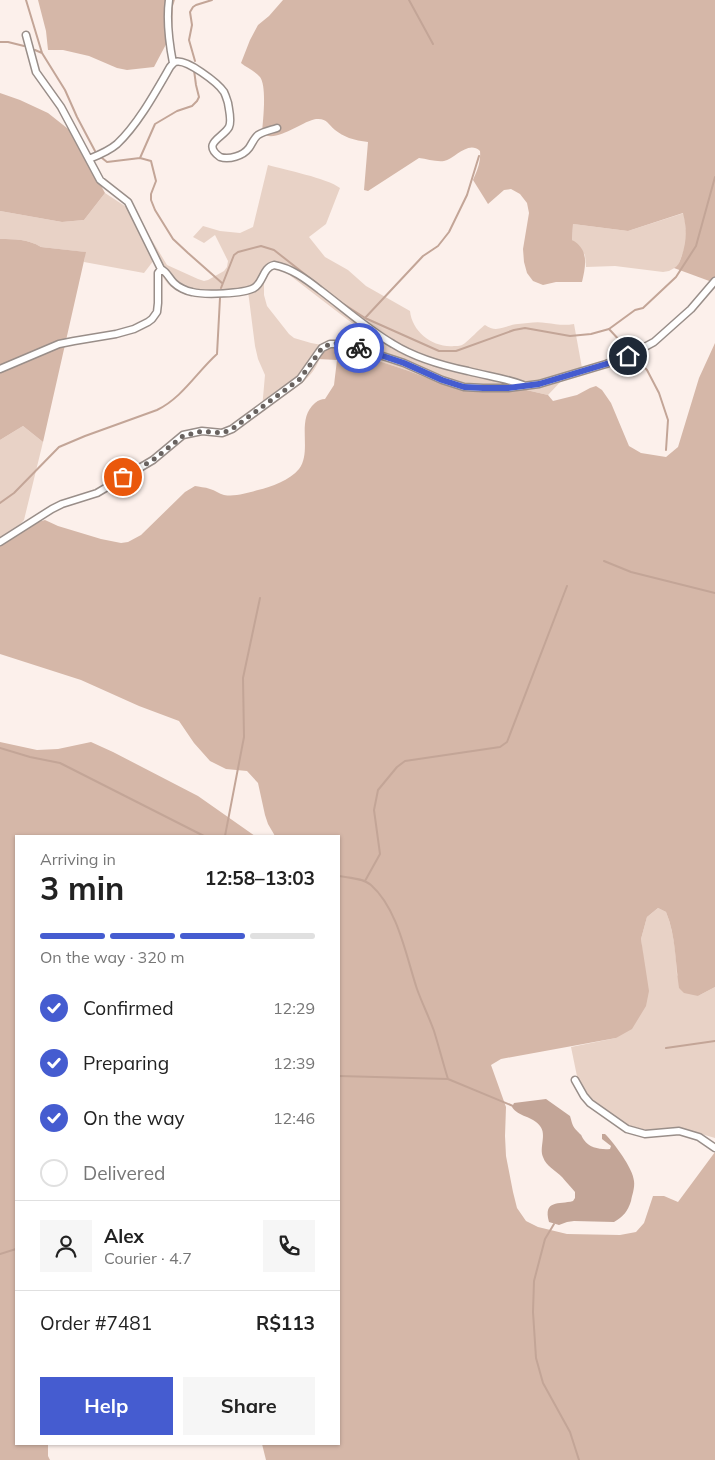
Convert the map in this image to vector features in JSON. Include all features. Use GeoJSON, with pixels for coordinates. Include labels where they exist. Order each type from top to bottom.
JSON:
{"type":"FeatureCollection","features":[{"type":"Feature","properties":{"kind":"street"},"geometry":{"type":"LineString","coordinates":[[89,159],[111,149],[122,138],[150,100],[173,63],[168,34],[167,15],[169,0]]}},
{"type":"Feature","properties":{"kind":"street"},"geometry":{"type":"LineString","coordinates":[[26,34],[36,72],[61,107],[100,180],[128,202],[161,269],[167,273],[174,283],[192,292],[204,294],[233,293],[254,288],[260,281],[266,268],[274,264],[305,279],[394,345],[442,364],[526,386]]}},
{"type":"Feature","properties":{"kind":"street"},"geometry":{"type":"LineString","coordinates":[[173,63],[181,61],[193,66],[220,88],[226,97],[230,124],[214,142],[213,146],[215,153],[220,157],[226,158],[243,153],[248,150],[256,136],[277,128]]}},
{"type":"Feature","properties":{"kind":"street"},"geometry":{"type":"LineString","coordinates":[[0,369],[59,344],[116,334],[152,320],[158,303],[158,273],[161,269]]}},
{"type":"Feature","properties":{"kind":"street"},"geometry":{"type":"LineString","coordinates":[[0,542],[52,509],[97,493],[153,460],[183,436],[202,431],[222,433],[232,429],[300,379],[319,352],[330,344],[346,344],[361,348],[464,387],[526,386],[548,382],[606,364],[628,356],[654,342],[691,309],[715,281]]}},
{"type":"Feature","properties":{"kind":"street"},"geometry":{"type":"LineString","coordinates":[[575,1080],[590,1103],[627,1129],[644,1134],[679,1131],[699,1137],[715,1148]]}},
{"type":"Feature","properties":{"kind":"shaded area"},"geometry":{"type":"Polygon","coordinates":[[[38,0],[175,0],[172,33],[154,67],[127,70],[117,68],[89,56],[63,50],[48,50],[46,31],[38,0]]]}},
{"type":"Feature","properties":{"kind":"shaded area"},"geometry":{"type":"Polygon","coordinates":[[[283,0],[715,0],[715,277],[712,282],[674,268],[679,263],[685,241],[686,230],[683,213],[628,231],[573,224],[572,240],[581,248],[585,258],[582,282],[556,282],[543,285],[533,281],[527,273],[524,262],[523,249],[529,213],[527,203],[520,194],[511,189],[504,190],[488,204],[473,180],[480,159],[480,151],[475,148],[466,149],[444,161],[419,158],[368,191],[364,190],[368,142],[345,136],[335,130],[325,120],[320,119],[310,121],[280,135],[267,136],[262,132],[264,104],[262,81],[258,75],[241,63],[258,25],[283,0]]]}},
{"type":"Feature","properties":{"kind":"shaded area"},"geometry":{"type":"Polygon","coordinates":[[[0,93],[48,113],[72,132],[105,193],[84,220],[62,222],[0,211],[0,93]]]}},
{"type":"Feature","properties":{"kind":"shaded area"},"geometry":{"type":"Polygon","coordinates":[[[268,165],[316,178],[340,188],[326,224],[309,237],[325,257],[348,270],[366,286],[410,311],[419,332],[431,341],[446,346],[461,345],[467,342],[485,325],[489,328],[497,329],[532,322],[563,325],[574,324],[582,368],[565,377],[548,395],[501,384],[462,386],[443,384],[352,353],[361,330],[279,267],[273,266],[264,279],[264,295],[267,306],[294,338],[322,345],[316,367],[309,376],[292,391],[262,409],[265,375],[255,346],[248,291],[206,296],[184,294],[168,284],[154,260],[144,273],[84,262],[85,252],[41,247],[21,240],[0,239],[0,211],[62,222],[84,220],[105,193],[131,210],[144,227],[167,265],[198,279],[208,280],[224,271],[228,261],[215,235],[204,243],[193,237],[203,226],[220,231],[240,233],[253,227],[268,165]]]}},
{"type":"Feature","properties":{"kind":"shaded area"},"geometry":{"type":"Polygon","coordinates":[[[684,213],[687,239],[685,247],[678,266],[669,271],[663,272],[615,266],[586,267],[585,255],[572,240],[573,224],[628,231],[684,213]]]}},
{"type":"Feature","properties":{"kind":"shaded area"},"geometry":{"type":"Polygon","coordinates":[[[0,239],[21,240],[41,247],[86,252],[43,442],[23,426],[0,440],[0,239]]]}},
{"type":"Feature","properties":{"kind":"shaded area"},"geometry":{"type":"Polygon","coordinates":[[[715,343],[715,987],[698,996],[684,993],[679,988],[669,921],[666,912],[658,908],[647,917],[641,939],[649,991],[646,1006],[632,1029],[616,1038],[501,1059],[491,1065],[506,1107],[506,1156],[517,1208],[526,1221],[538,1227],[567,1234],[620,1235],[636,1232],[644,1223],[653,1196],[664,1196],[678,1202],[715,1152],[715,1460],[266,1460],[262,1445],[340,1445],[340,835],[274,835],[265,815],[258,783],[247,771],[226,769],[210,761],[194,743],[179,721],[139,706],[81,680],[0,654],[0,546],[17,528],[45,520],[58,526],[101,539],[121,543],[128,542],[141,535],[185,492],[195,486],[208,488],[224,495],[233,495],[263,489],[286,480],[299,469],[303,461],[305,453],[305,426],[309,410],[316,402],[325,399],[334,385],[337,360],[318,359],[325,349],[332,347],[409,371],[443,384],[462,386],[501,384],[548,395],[553,401],[577,395],[596,386],[602,390],[611,403],[629,446],[641,453],[666,457],[678,447],[699,378],[715,343]]]}},
{"type":"Feature","properties":{"kind":"shaded area"},"geometry":{"type":"Polygon","coordinates":[[[23,426],[43,442],[24,520],[0,546],[0,440],[23,426]]]}},
{"type":"Feature","properties":{"kind":"shaded area"},"geometry":{"type":"Polygon","coordinates":[[[0,742],[37,750],[58,749],[91,742],[198,796],[254,835],[15,835],[15,1445],[48,1445],[50,1460],[0,1460],[0,742]]]}},
{"type":"Feature","properties":{"kind":"shaded area"},"geometry":{"type":"Polygon","coordinates":[[[658,908],[666,912],[671,927],[677,975],[698,996],[715,987],[715,1138],[674,1128],[646,1130],[627,1125],[588,1098],[579,1086],[571,1047],[616,1038],[643,958],[641,939],[647,917],[658,908]]]}},
{"type":"Feature","properties":{"kind":"shaded area"},"geometry":{"type":"Polygon","coordinates":[[[546,1099],[570,1116],[572,1124],[586,1143],[596,1148],[610,1149],[611,1146],[602,1139],[602,1134],[605,1134],[627,1163],[633,1176],[634,1184],[631,1201],[623,1216],[614,1222],[574,1221],[559,1225],[549,1222],[548,1210],[550,1206],[573,1201],[575,1192],[544,1160],[542,1153],[543,1133],[540,1126],[534,1120],[518,1113],[512,1107],[514,1103],[546,1099]]]}},
{"type":"Feature","properties":{"kind":"waterway"},"geometry":{"type":"LineString","coordinates":[[26,0],[42,53],[65,90],[95,151]]}},
{"type":"Feature","properties":{"kind":"waterway"},"geometry":{"type":"LineString","coordinates":[[195,61],[189,40],[192,25],[190,12],[196,5],[212,0]]}},
{"type":"Feature","properties":{"kind":"waterway"},"geometry":{"type":"LineString","coordinates":[[409,0],[433,44]]}},
{"type":"Feature","properties":{"kind":"waterway"},"geometry":{"type":"LineString","coordinates":[[0,42],[24,46]]}},
{"type":"Feature","properties":{"kind":"waterway"},"geometry":{"type":"LineString","coordinates":[[35,50],[42,53]]}},
{"type":"Feature","properties":{"kind":"waterway"},"geometry":{"type":"LineString","coordinates":[[140,158],[155,124],[177,111],[192,106],[197,101],[199,97],[194,70]]}},
{"type":"Feature","properties":{"kind":"waterway"},"geometry":{"type":"LineString","coordinates":[[365,318],[423,256],[438,246],[449,232],[467,195],[479,156]]}},
{"type":"Feature","properties":{"kind":"waterway"},"geometry":{"type":"LineString","coordinates":[[102,158],[107,162],[140,158],[151,161],[156,181],[151,194],[155,210],[173,239],[222,283]]}},
{"type":"Feature","properties":{"kind":"waterway"},"geometry":{"type":"LineString","coordinates":[[221,288],[234,255],[238,252],[261,246],[274,250],[339,301],[365,318],[439,351],[456,351],[514,330],[525,328],[570,336],[591,334],[609,329],[635,310],[643,308],[676,277],[696,246],[715,177]]}},
{"type":"Feature","properties":{"kind":"waterway"},"geometry":{"type":"LineString","coordinates":[[0,503],[14,493],[59,447],[157,410],[182,392],[217,354],[220,298]]}},
{"type":"Feature","properties":{"kind":"waterway"},"geometry":{"type":"LineString","coordinates":[[609,329],[647,370],[659,393],[668,420],[666,450]]}},
{"type":"Feature","properties":{"kind":"waterway"},"geometry":{"type":"LineString","coordinates":[[604,561],[631,572],[715,593]]}},
{"type":"Feature","properties":{"kind":"waterway"},"geometry":{"type":"LineString","coordinates":[[365,881],[380,854],[374,810],[378,790],[397,767],[405,761],[500,747],[507,742],[567,586]]}},
{"type":"Feature","properties":{"kind":"waterway"},"geometry":{"type":"LineString","coordinates":[[225,835],[244,737],[243,678],[260,598]]}},
{"type":"Feature","properties":{"kind":"waterway"},"geometry":{"type":"LineString","coordinates":[[0,748],[60,763],[202,835]]}},
{"type":"Feature","properties":{"kind":"waterway"},"geometry":{"type":"LineString","coordinates":[[340,876],[360,880],[371,885],[380,895],[395,920],[417,989],[434,1031],[448,1079]]}},
{"type":"Feature","properties":{"kind":"waterway"},"geometry":{"type":"LineString","coordinates":[[666,1048],[715,1041]]}},
{"type":"Feature","properties":{"kind":"waterway"},"geometry":{"type":"LineString","coordinates":[[340,1076],[448,1079],[513,1106]]}},
{"type":"Feature","properties":{"kind":"waterway"},"geometry":{"type":"LineString","coordinates":[[554,1224],[545,1239],[534,1281],[533,1312],[536,1358],[543,1383],[570,1432],[579,1460]]}},
{"type":"Feature","properties":{"kind":"waterway"},"geometry":{"type":"LineString","coordinates":[[0,1254],[15,1249]]}},
{"type":"Feature","properties":{"kind":"way so far"},"geometry":{"type":"LineString","coordinates":[[123,477],[165,452],[183,436],[202,431],[222,433],[232,429],[300,379],[322,348],[338,343],[359,348]]}},
{"type":"Feature","properties":{"kind":"route"},"geometry":{"type":"LineString","coordinates":[[359,348],[404,363],[442,380],[464,387],[483,388],[508,388],[539,384],[628,356]]}}]}
